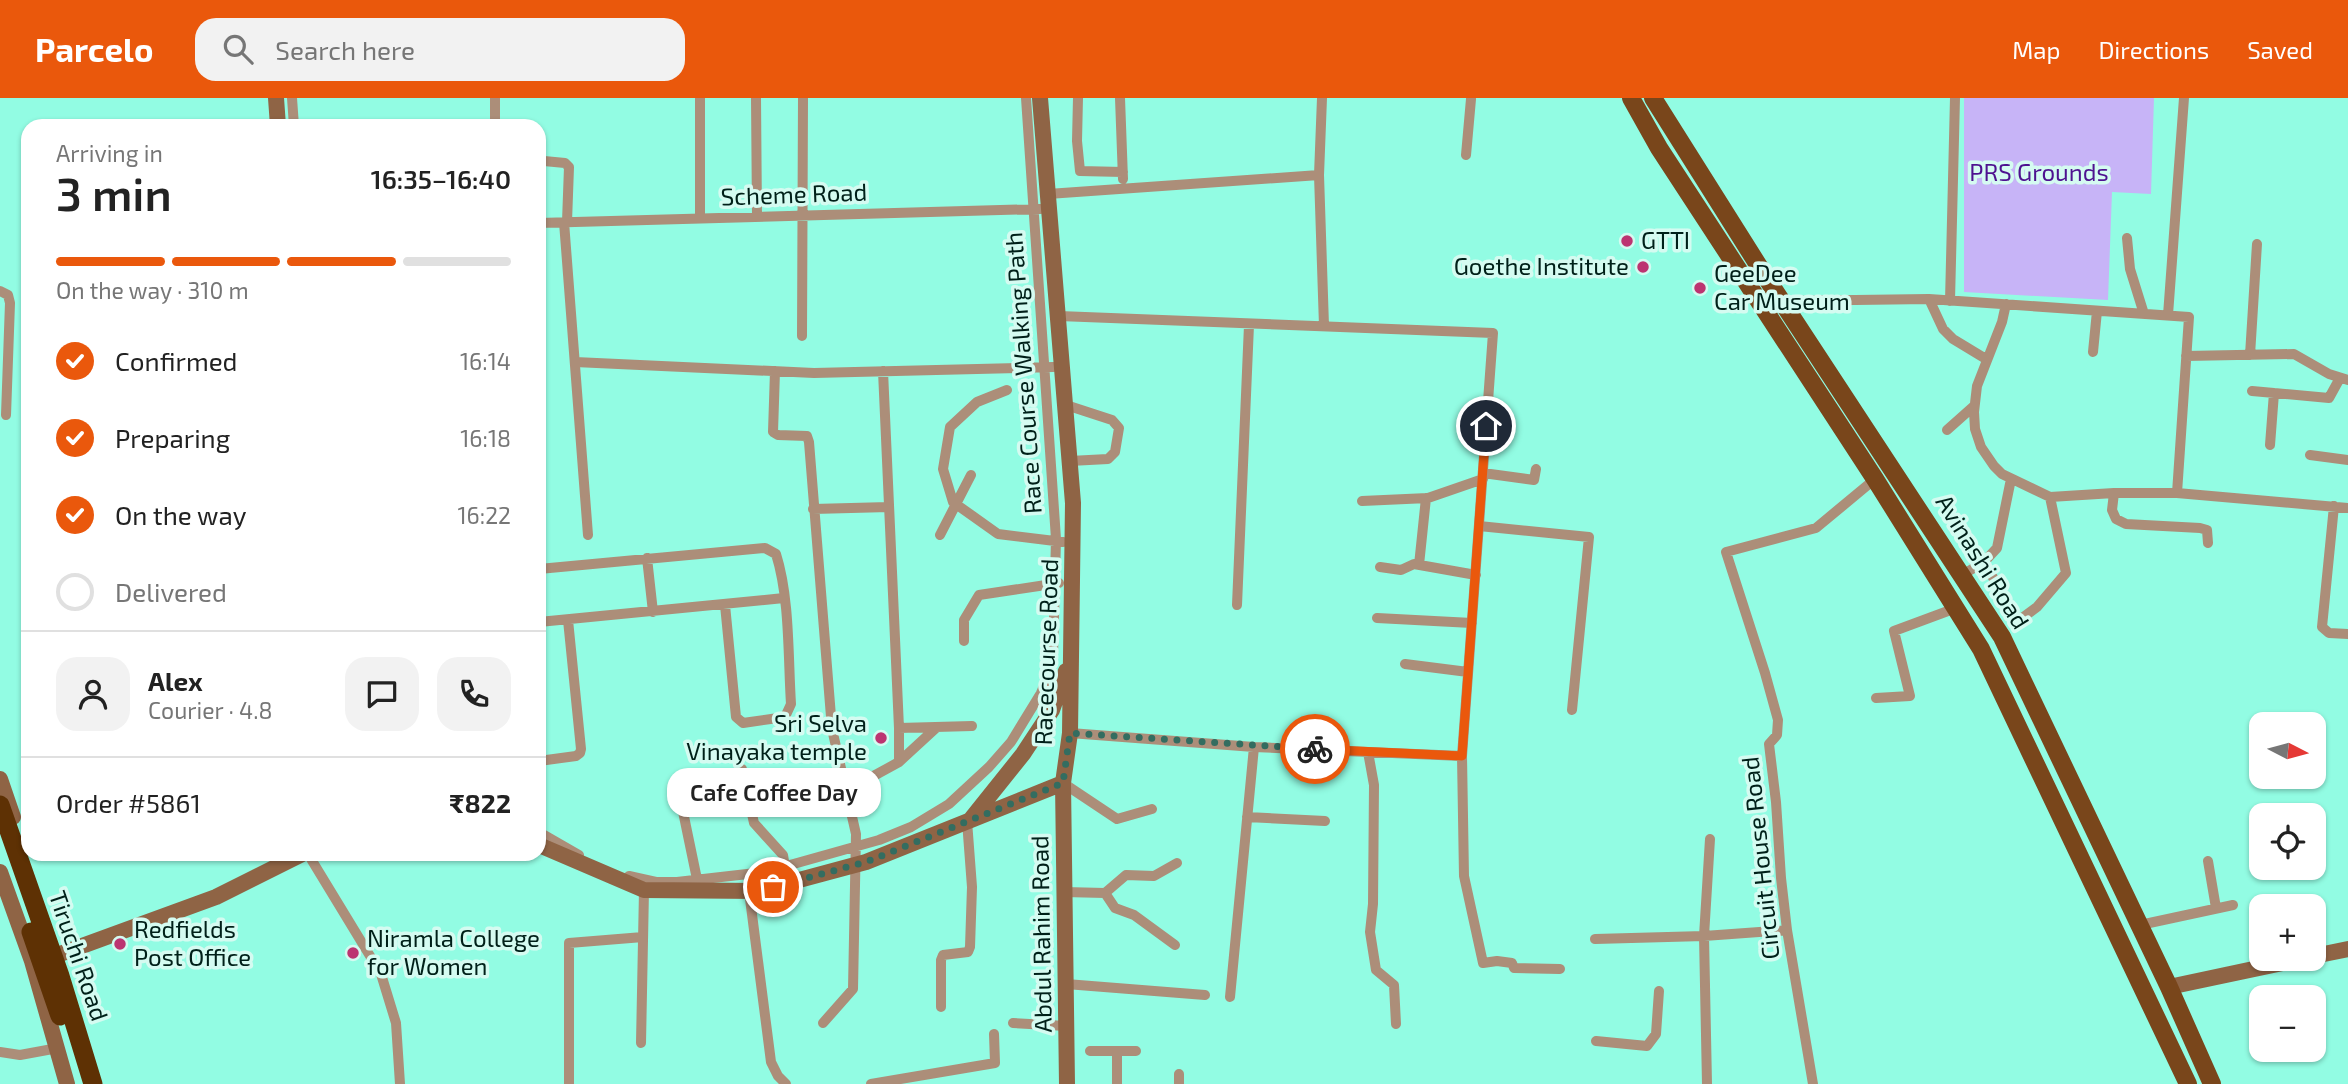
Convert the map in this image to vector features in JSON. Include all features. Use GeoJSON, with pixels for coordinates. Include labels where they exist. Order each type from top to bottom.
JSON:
{"type":"FeatureCollection","features":[{"type":"Feature","properties":{"kind":"highway","name":"Tiruchi Road"},"geometry":{"type":"LineString","coordinates":[[0,805],[60,976],[93,1084]]}},
{"type":"Feature","properties":{"kind":"highway","name":"Tiruchi Road"},"geometry":{"type":"LineString","coordinates":[[0,842],[69,1042],[80,1084]]}},
{"type":"Feature","properties":{"kind":"main road","name":"Avinashi Road"},"geometry":{"type":"LineString","coordinates":[[1631,98],[1659,148],[1875,479],[1981,649],[2188,1084]]}},
{"type":"Feature","properties":{"kind":"main road","name":"Avinashi Road"},"geometry":{"type":"LineString","coordinates":[[1653,98],[1781,301],[2002,638],[2140,925],[2212,1084]]}},
{"type":"Feature","properties":{"kind":"street"},"geometry":{"type":"LineString","coordinates":[[276,98],[278,119]]}},
{"type":"Feature","properties":{"kind":"street"},"geometry":{"type":"LineString","coordinates":[[292,98],[294,119]]}},
{"type":"Feature","properties":{"kind":"street"},"geometry":{"type":"LineString","coordinates":[[495,98],[495,119]]}},
{"type":"Feature","properties":{"kind":"street"},"geometry":{"type":"LineString","coordinates":[[700,98],[700,218]]}},
{"type":"Feature","properties":{"kind":"street"},"geometry":{"type":"LineString","coordinates":[[756,98],[757,217]]}},
{"type":"Feature","properties":{"kind":"street"},"geometry":{"type":"LineString","coordinates":[[802,336],[803,98]]}},
{"type":"Feature","properties":{"kind":"street","name":"Race Course Walking Path"},"geometry":{"type":"LineString","coordinates":[[546,836],[580,856],[640,880],[698,885],[765,872],[787,875],[911,827],[949,804],[989,767],[1011,742],[1041,693],[1049,674],[1053,655],[1055,584],[1064,543],[1045,367],[1044,204],[1026,98]]}},
{"type":"Feature","properties":{"kind":"street","name":"Racecourse Road"},"geometry":{"type":"LineString","coordinates":[[1041,98],[1044,204],[1059,316],[1073,503],[1064,543],[1072,582],[1070,733],[1063,783]]}},
{"type":"Feature","properties":{"kind":"street"},"geometry":{"type":"LineString","coordinates":[[1078,98],[1077,141],[1080,171],[1122,172]]}},
{"type":"Feature","properties":{"kind":"street"},"geometry":{"type":"LineString","coordinates":[[1120,98],[1123,189]]}},
{"type":"Feature","properties":{"kind":"street"},"geometry":{"type":"LineString","coordinates":[[1322,98],[1319,175],[1324,326]]}},
{"type":"Feature","properties":{"kind":"street"},"geometry":{"type":"LineString","coordinates":[[1950,301],[1955,98]]}},
{"type":"Feature","properties":{"kind":"street"},"geometry":{"type":"LineString","coordinates":[[2168,316],[2184,98]]}},
{"type":"Feature","properties":{"kind":"street"},"geometry":{"type":"LineString","coordinates":[[1466,155],[1471,99]]}},
{"type":"Feature","properties":{"kind":"street"},"geometry":{"type":"LineString","coordinates":[[546,162],[565,163],[569,167],[565,222],[588,536]]}},
{"type":"Feature","properties":{"kind":"street","name":"Scheme Road"},"geometry":{"type":"LineString","coordinates":[[546,223],[803,216],[1044,204],[1123,189],[1319,175]]}},
{"type":"Feature","properties":{"kind":"street"},"geometry":{"type":"LineString","coordinates":[[2127,238],[2130,270],[2144,314]]}},
{"type":"Feature","properties":{"kind":"street"},"geometry":{"type":"LineString","coordinates":[[2250,355],[2258,244]]}},
{"type":"Feature","properties":{"kind":"street"},"geometry":{"type":"LineString","coordinates":[[0,291],[8,295],[10,303],[6,415]]}},
{"type":"Feature","properties":{"kind":"street"},"geometry":{"type":"LineString","coordinates":[[1781,301],[1929,299],[2189,317],[2177,493]]}},
{"type":"Feature","properties":{"kind":"street"},"geometry":{"type":"LineString","coordinates":[[1929,299],[1943,329],[1953,339],[1986,359]]}},
{"type":"Feature","properties":{"kind":"street"},"geometry":{"type":"LineString","coordinates":[[2006,304],[2002,322],[1977,386],[1974,407],[1975,429],[1981,447],[1994,466],[2011,478],[2050,497],[2177,493],[2348,508]]}},
{"type":"Feature","properties":{"kind":"street"},"geometry":{"type":"LineString","coordinates":[[2093,352],[2097,311]]}},
{"type":"Feature","properties":{"kind":"street"},"geometry":{"type":"LineString","coordinates":[[1059,316],[1493,333],[1462,756],[1464,876],[1483,963],[1497,961],[1511,963],[1514,968],[1560,969]]}},
{"type":"Feature","properties":{"kind":"street"},"geometry":{"type":"LineString","coordinates":[[1237,605],[1249,324]]}},
{"type":"Feature","properties":{"kind":"street"},"geometry":{"type":"LineString","coordinates":[[2186,356],[2294,354],[2344,379],[2329,398],[2252,391]]}},
{"type":"Feature","properties":{"kind":"street"},"geometry":{"type":"LineString","coordinates":[[575,362],[814,373],[1063,367]]}},
{"type":"Feature","properties":{"kind":"street"},"geometry":{"type":"LineString","coordinates":[[775,371],[773,432],[778,435],[807,436],[832,729],[856,834],[853,866],[853,989],[823,1023]]}},
{"type":"Feature","properties":{"kind":"street"},"geometry":{"type":"LineString","coordinates":[[883,372],[899,762]]}},
{"type":"Feature","properties":{"kind":"street"},"geometry":{"type":"LineString","coordinates":[[1007,390],[977,402],[950,427],[943,469],[953,502],[998,534],[1064,543]]}},
{"type":"Feature","properties":{"kind":"street"},"geometry":{"type":"LineString","coordinates":[[2270,445],[2274,393]]}},
{"type":"Feature","properties":{"kind":"street"},"geometry":{"type":"LineString","coordinates":[[1066,405],[1112,420],[1119,428],[1115,452],[1108,459],[1070,461]]}},
{"type":"Feature","properties":{"kind":"street"},"geometry":{"type":"LineString","coordinates":[[1947,429],[1974,407]]}},
{"type":"Feature","properties":{"kind":"street"},"geometry":{"type":"LineString","coordinates":[[2310,455],[2348,460]]}},
{"type":"Feature","properties":{"kind":"street"},"geometry":{"type":"LineString","coordinates":[[1362,501],[1426,498],[1483,476],[1534,480],[1536,469]]}},
{"type":"Feature","properties":{"kind":"street"},"geometry":{"type":"LineString","coordinates":[[940,535],[971,475]]}},
{"type":"Feature","properties":{"kind":"street"},"geometry":{"type":"LineString","coordinates":[[1962,575],[1984,562],[1997,548],[2011,478]]}},
{"type":"Feature","properties":{"kind":"street","name":"Circuit House Road"},"geometry":{"type":"LineString","coordinates":[[1813,1084],[1781,878],[1769,744],[1777,735],[1778,720],[1726,552],[1816,528],[1875,479]]}},
{"type":"Feature","properties":{"kind":"street"},"geometry":{"type":"LineString","coordinates":[[2114,493],[2112,510],[2116,519],[2126,524],[2200,527],[2207,530],[2208,543]]}},
{"type":"Feature","properties":{"kind":"street"},"geometry":{"type":"LineString","coordinates":[[1984,562],[2018,621],[2037,607],[2066,573],[2050,497]]}},
{"type":"Feature","properties":{"kind":"street"},"geometry":{"type":"LineString","coordinates":[[1419,565],[1426,498]]}},
{"type":"Feature","properties":{"kind":"street"},"geometry":{"type":"LineString","coordinates":[[2334,506],[2322,627],[2329,633],[2348,634]]}},
{"type":"Feature","properties":{"kind":"street"},"geometry":{"type":"LineString","coordinates":[[813,509],[889,507]]}},
{"type":"Feature","properties":{"kind":"street"},"geometry":{"type":"LineString","coordinates":[[1479,526],[1589,537],[1572,710]]}},
{"type":"Feature","properties":{"kind":"street"},"geometry":{"type":"LineString","coordinates":[[546,568],[765,548],[776,554],[784,598],[791,704],[785,717],[743,723],[736,717],[725,605]]}},
{"type":"Feature","properties":{"kind":"street"},"geometry":{"type":"LineString","coordinates":[[647,558],[653,612]]}},
{"type":"Feature","properties":{"kind":"street"},"geometry":{"type":"LineString","coordinates":[[1380,567],[1401,570],[1414,564],[1475,575]]}},
{"type":"Feature","properties":{"kind":"street"},"geometry":{"type":"LineString","coordinates":[[964,641],[964,620],[979,595],[1072,582]]}},
{"type":"Feature","properties":{"kind":"street"},"geometry":{"type":"LineString","coordinates":[[546,622],[784,598]]}},
{"type":"Feature","properties":{"kind":"street"},"geometry":{"type":"LineString","coordinates":[[1876,698],[1910,695],[1895,631],[1956,608]]}},
{"type":"Feature","properties":{"kind":"street"},"geometry":{"type":"LineString","coordinates":[[1377,618],[1472,623]]}},
{"type":"Feature","properties":{"kind":"street"},"geometry":{"type":"LineString","coordinates":[[546,760],[576,756],[581,749],[568,620]]}},
{"type":"Feature","properties":{"kind":"street"},"geometry":{"type":"LineString","coordinates":[[941,1007],[943,955],[968,952],[970,947],[972,887],[968,821],[1023,754],[1052,710],[1070,663]]}},
{"type":"Feature","properties":{"kind":"street"},"geometry":{"type":"LineString","coordinates":[[1405,664],[1468,672]]}},
{"type":"Feature","properties":{"kind":"street"},"geometry":{"type":"LineString","coordinates":[[899,728],[972,726]]}},
{"type":"Feature","properties":{"kind":"street"},"geometry":{"type":"LineString","coordinates":[[846,791],[899,762],[937,727]]}},
{"type":"Feature","properties":{"kind":"street"},"geometry":{"type":"LineString","coordinates":[[1070,733],[1254,747],[1462,756]]}},
{"type":"Feature","properties":{"kind":"street"},"geometry":{"type":"LineString","coordinates":[[1230,997],[1254,747]]}},
{"type":"Feature","properties":{"kind":"street"},"geometry":{"type":"LineString","coordinates":[[1368,752],[1374,785],[1373,904],[1370,932],[1376,970],[1394,985],[1396,1024]]}},
{"type":"Feature","properties":{"kind":"street"},"geometry":{"type":"LineString","coordinates":[[742,769],[754,823],[783,855],[787,875]]}},
{"type":"Feature","properties":{"kind":"street"},"geometry":{"type":"LineString","coordinates":[[0,779],[21,840]]}},
{"type":"Feature","properties":{"kind":"street"},"geometry":{"type":"LineString","coordinates":[[546,848],[644,890],[698,885],[758,891],[787,875],[853,866],[1063,783],[1117,819],[1152,809]]}},
{"type":"Feature","properties":{"kind":"street","name":"Abdul Rahim Road"},"geometry":{"type":"LineString","coordinates":[[1063,783],[1067,1084]]}},
{"type":"Feature","properties":{"kind":"street"},"geometry":{"type":"LineString","coordinates":[[698,885],[681,802],[734,786]]}},
{"type":"Feature","properties":{"kind":"street"},"geometry":{"type":"LineString","coordinates":[[1247,817],[1325,821]]}},
{"type":"Feature","properties":{"kind":"street"},"geometry":{"type":"LineString","coordinates":[[1707,1084],[1704,936],[1710,839]]}},
{"type":"Feature","properties":{"kind":"street"},"geometry":{"type":"LineString","coordinates":[[28,861],[60,954],[99,1084]]}},
{"type":"Feature","properties":{"kind":"street"},"geometry":{"type":"LineString","coordinates":[[60,954],[216,897],[288,861]]}},
{"type":"Feature","properties":{"kind":"street"},"geometry":{"type":"LineString","coordinates":[[312,861],[381,974],[396,1023],[400,1084]]}},
{"type":"Feature","properties":{"kind":"street"},"geometry":{"type":"LineString","coordinates":[[2208,861],[2216,908]]}},
{"type":"Feature","properties":{"kind":"street"},"geometry":{"type":"LineString","coordinates":[[1065,892],[1105,893],[1126,875],[1154,876],[1177,863]]}},
{"type":"Feature","properties":{"kind":"street","name":"Tiruchi Road"},"geometry":{"type":"LineString","coordinates":[[1,879],[32,961],[67,1084]]}},
{"type":"Feature","properties":{"kind":"street"},"geometry":{"type":"LineString","coordinates":[[641,1043],[644,890]]}},
{"type":"Feature","properties":{"kind":"street"},"geometry":{"type":"LineString","coordinates":[[749,891],[771,1062],[778,1076],[786,1084]]}},
{"type":"Feature","properties":{"kind":"street"},"geometry":{"type":"LineString","coordinates":[[1105,893],[1115,908],[1134,915],[1175,946]]}},
{"type":"Feature","properties":{"kind":"street"},"geometry":{"type":"LineString","coordinates":[[2140,925],[2233,905]]}},
{"type":"Feature","properties":{"kind":"street"},"geometry":{"type":"LineString","coordinates":[[1595,939],[1704,936],[1787,930]]}},
{"type":"Feature","properties":{"kind":"street"},"geometry":{"type":"LineString","coordinates":[[569,1084],[569,943],[643,937]]}},
{"type":"Feature","properties":{"kind":"street"},"geometry":{"type":"LineString","coordinates":[[2326,954],[2348,949]]}},
{"type":"Feature","properties":{"kind":"street"},"geometry":{"type":"LineString","coordinates":[[2169,987],[2249,970]]}},
{"type":"Feature","properties":{"kind":"street"},"geometry":{"type":"LineString","coordinates":[[1066,984],[1205,995]]}},
{"type":"Feature","properties":{"kind":"street"},"geometry":{"type":"LineString","coordinates":[[1596,1041],[1647,1046],[1656,1034],[1659,991]]}},
{"type":"Feature","properties":{"kind":"street"},"geometry":{"type":"LineString","coordinates":[[1013,1023],[1066,1026]]}},
{"type":"Feature","properties":{"kind":"street"},"geometry":{"type":"LineString","coordinates":[[871,1084],[995,1063],[994,1034]]}},
{"type":"Feature","properties":{"kind":"street"},"geometry":{"type":"LineString","coordinates":[[0,1052],[20,1055],[58,1048]]}},
{"type":"Feature","properties":{"kind":"street"},"geometry":{"type":"LineString","coordinates":[[1090,1051],[1136,1051]]}},
{"type":"Feature","properties":{"kind":"street"},"geometry":{"type":"LineString","coordinates":[[1117,1051],[1117,1084]]}},
{"type":"Feature","properties":{"kind":"green space","name":"PRS Grounds"},"geometry":{"type":"Polygon","coordinates":[[[1964,98],[2154,98],[2151,194],[2112,192],[2108,300],[1964,292],[1964,98]]]}},
{"type":"Feature","properties":{"kind":"way so far"},"geometry":{"type":"LineString","coordinates":[[773,887],[866,862],[1063,783],[1070,733],[1315,749]]}},
{"type":"Feature","properties":{"kind":"place","name":"GTTI"},"geometry":{"type":"Point","coordinates":[1627,241]}},
{"type":"Feature","properties":{"kind":"place","name":"Goethe Institute"},"geometry":{"type":"Point","coordinates":[1643,267]}},
{"type":"Feature","properties":{"kind":"place","name":"GeeDee Car Museum"},"geometry":{"type":"Point","coordinates":[1700,288]}},
{"type":"Feature","properties":{"kind":"place","name":"Sri Selva Vinayaka temple"},"geometry":{"type":"Point","coordinates":[881,738]}},
{"type":"Feature","properties":{"kind":"place","name":"Cafe Coffee Day"},"geometry":{"type":"Point","coordinates":[773,887]}},
{"type":"Feature","properties":{"kind":"place","name":"Redfields Post Office"},"geometry":{"type":"Point","coordinates":[120,944]}},
{"type":"Feature","properties":{"kind":"place","name":"Niramla College for Women"},"geometry":{"type":"Point","coordinates":[353,953]}},
{"type":"Feature","properties":{"kind":"route"},"geometry":{"type":"LineString","coordinates":[[1315,749],[1462,756],[1486,426]]}}]}
